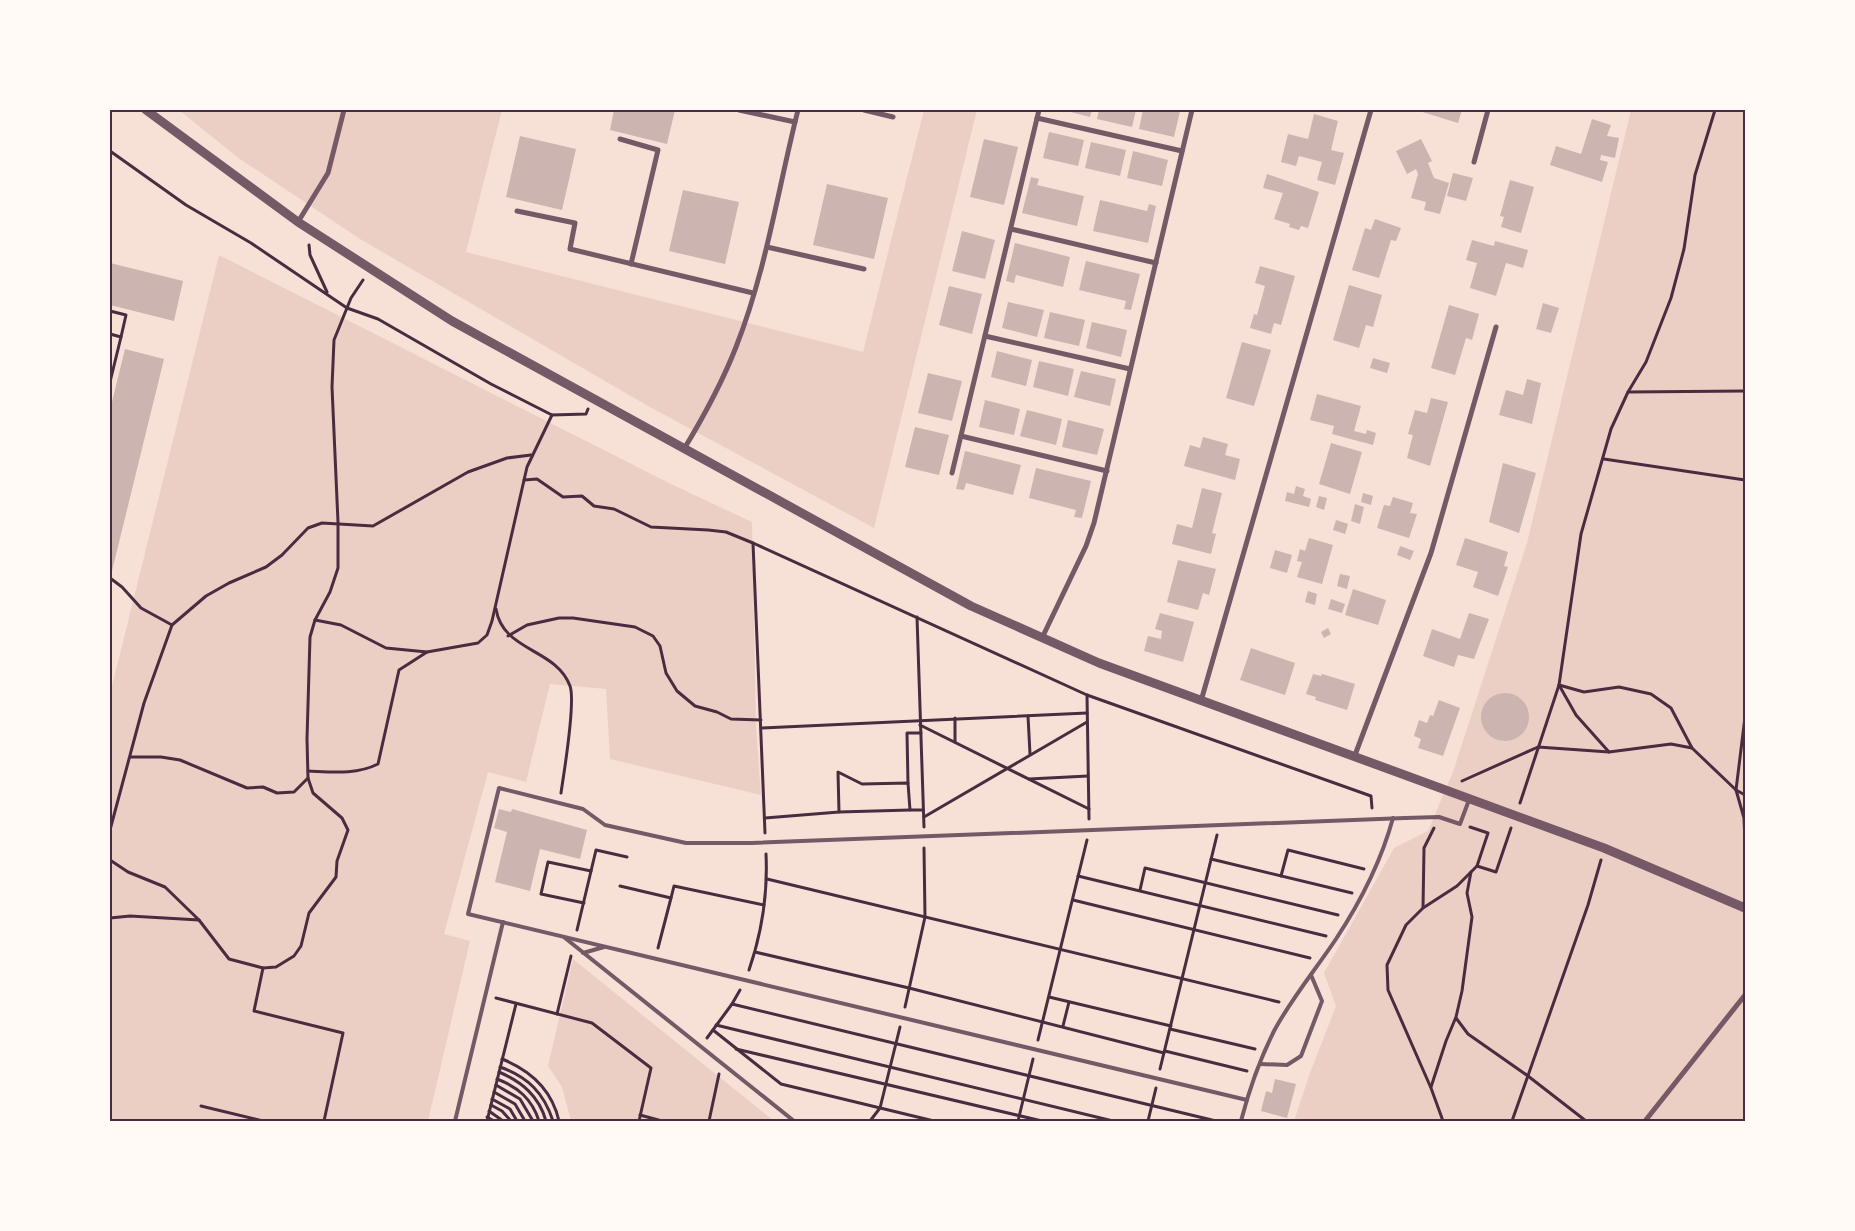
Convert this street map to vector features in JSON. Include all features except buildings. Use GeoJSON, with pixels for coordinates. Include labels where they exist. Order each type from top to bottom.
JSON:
{"type":"FeatureCollection","features":[{"type":"Feature","properties":{"kind":"street"},"geometry":{"type":"LineString","coordinates":[[146,110],[298,222],[452,320],[684,450],[971,606],[1099,663],[1201,702],[1516,814],[1604,848],[1745,908]]}},
{"type":"Feature","properties":{"kind":"street"},"geometry":{"type":"LineString","coordinates":[[298,222],[328,173],[344,110]]}},
{"type":"Feature","properties":{"kind":"street"},"geometry":{"type":"LineString","coordinates":[[740,110],[795,122]]}},
{"type":"Feature","properties":{"kind":"street"},"geometry":{"type":"LineString","coordinates":[[684,450],[722,381],[737,345],[767,247],[798,110]]}},
{"type":"Feature","properties":{"kind":"street"},"geometry":{"type":"LineString","coordinates":[[864,110],[893,117]]}},
{"type":"Feature","properties":{"kind":"street"},"geometry":{"type":"LineString","coordinates":[[952,473],[1039,110]]}},
{"type":"Feature","properties":{"kind":"street"},"geometry":{"type":"LineString","coordinates":[[1042,639],[1086,546],[1107,470],[1192,110]]}},
{"type":"Feature","properties":{"kind":"street"},"geometry":{"type":"LineString","coordinates":[[1201,702],[1371,110]]}},
{"type":"Feature","properties":{"kind":"street"},"geometry":{"type":"LineString","coordinates":[[1474,162],[1488,110]]}},
{"type":"Feature","properties":{"kind":"street"},"geometry":{"type":"LineString","coordinates":[[1037,118],[1182,151]]}},
{"type":"Feature","properties":{"kind":"street"},"geometry":{"type":"LineString","coordinates":[[620,140],[658,150],[630,264]]}},
{"type":"Feature","properties":{"kind":"street"},"geometry":{"type":"LineString","coordinates":[[517,211],[575,224],[570,249],[752,293]]}},
{"type":"Feature","properties":{"kind":"street"},"geometry":{"type":"LineString","coordinates":[[1011,230],[1156,263]]}},
{"type":"Feature","properties":{"kind":"street"},"geometry":{"type":"LineString","coordinates":[[767,247],[864,269]]}},
{"type":"Feature","properties":{"kind":"street"},"geometry":{"type":"LineString","coordinates":[[1355,756],[1431,553],[1496,327]]}},
{"type":"Feature","properties":{"kind":"street"},"geometry":{"type":"LineString","coordinates":[[985,336],[1130,369]]}},
{"type":"Feature","properties":{"kind":"street"},"geometry":{"type":"LineString","coordinates":[[961,436],[1107,470]]}},
{"type":"Feature","properties":{"kind":"street"},"geometry":{"type":"LineString","coordinates":[[1645,1121],[1745,996]]}},
{"type":"Feature","properties":{"kind":"lane"},"geometry":{"type":"LineString","coordinates":[[1247,1100],[468,914],[499,788],[583,810],[605,825],[686,843],[766,842],[1393,818],[1439,817],[1460,824],[1470,798]]}},
{"type":"Feature","properties":{"kind":"lane"},"geometry":{"type":"LineString","coordinates":[[1242,1121],[1247,1100],[1265,1051],[1290,1005],[1362,896],[1385,846],[1393,818]]}},
{"type":"Feature","properties":{"kind":"lane"},"geometry":{"type":"LineString","coordinates":[[455,1121],[503,922]]}},
{"type":"Feature","properties":{"kind":"lane"},"geometry":{"type":"LineString","coordinates":[[564,936],[794,1121]]}},
{"type":"Feature","properties":{"kind":"lane"},"geometry":{"type":"LineString","coordinates":[[583,953],[606,947]]}},
{"type":"Feature","properties":{"kind":"lane"},"geometry":{"type":"LineString","coordinates":[[1260,1064],[1287,1065],[1301,1056],[1322,1001],[1311,975]]}},
{"type":"Feature","properties":{"kind":"path"},"geometry":{"type":"LineString","coordinates":[[1477,866],[1496,872],[1559,685],[1581,534],[1604,459],[1611,429],[1628,392],[1646,362],[1671,298],[1684,249],[1696,175],[1715,110]]}},
{"type":"Feature","properties":{"kind":"path"},"geometry":{"type":"LineString","coordinates":[[110,151],[186,205],[251,243],[328,293],[347,308],[378,319],[491,384],[552,415],[586,414]]}},
{"type":"Feature","properties":{"kind":"path"},"geometry":{"type":"LineString","coordinates":[[308,247],[328,293]]}},
{"type":"Feature","properties":{"kind":"path"},"geometry":{"type":"LineString","coordinates":[[110,860],[128,872],[164,887],[198,920],[229,959],[263,968],[276,967],[294,956],[301,946],[309,912],[336,877],[337,861],[348,830],[342,818],[313,793],[308,778],[308,663],[310,637],[315,620],[330,592],[338,568],[332,354],[336,332],[351,298],[362,281]]}},
{"type":"Feature","properties":{"kind":"path"},"geometry":{"type":"LineString","coordinates":[[110,311],[126,315],[110,382]]}},
{"type":"Feature","properties":{"kind":"path"},"geometry":{"type":"LineString","coordinates":[[110,334],[121,337]]}},
{"type":"Feature","properties":{"kind":"path"},"geometry":{"type":"LineString","coordinates":[[1628,392],[1745,390]]}},
{"type":"Feature","properties":{"kind":"path"},"geometry":{"type":"LineString","coordinates":[[315,620],[341,625],[386,648],[427,652],[478,643],[487,635],[496,606],[524,480],[532,455],[552,415]]}},
{"type":"Feature","properties":{"kind":"path"},"geometry":{"type":"LineString","coordinates":[[110,830],[144,703],[172,626],[206,596],[229,583],[266,567],[282,555],[308,528],[322,523],[338,522],[373,526],[468,472],[507,458],[532,455]]}},
{"type":"Feature","properties":{"kind":"path"},"geometry":{"type":"LineString","coordinates":[[1604,459],[1745,480]]}},
{"type":"Feature","properties":{"kind":"path"},"geometry":{"type":"LineString","coordinates":[[524,480],[537,479],[563,497],[582,496],[594,506],[614,509],[651,527],[717,531],[754,542],[1087,695],[1371,796],[1374,819]]}},
{"type":"Feature","properties":{"kind":"path"},"geometry":{"type":"LineString","coordinates":[[754,542],[765,818],[839,812],[923,810]]}},
{"type":"Feature","properties":{"kind":"path"},"geometry":{"type":"LineString","coordinates":[[110,578],[122,587],[141,608],[172,626]]}},
{"type":"Feature","properties":{"kind":"path"},"geometry":{"type":"LineString","coordinates":[[496,606],[497,616],[508,636],[560,669],[571,687],[570,719],[560,804]]}},
{"type":"Feature","properties":{"kind":"path"},"geometry":{"type":"LineString","coordinates":[[870,1121],[880,1108],[925,917],[924,817],[917,617]]}},
{"type":"Feature","properties":{"kind":"path"},"geometry":{"type":"LineString","coordinates":[[508,636],[527,625],[559,618],[573,618],[635,627],[653,636],[660,646],[670,679],[677,691],[695,706],[717,712],[731,719],[761,720]]}},
{"type":"Feature","properties":{"kind":"path"},"geometry":{"type":"LineString","coordinates":[[308,771],[348,773],[368,769],[378,764],[399,670],[427,652]]}},
{"type":"Feature","properties":{"kind":"path"},"geometry":{"type":"LineString","coordinates":[[1559,685],[1584,692],[1619,687],[1652,694],[1670,708],[1692,748],[1736,790],[1745,795]]}},
{"type":"Feature","properties":{"kind":"path"},"geometry":{"type":"LineString","coordinates":[[1559,685],[1576,714],[1609,752]]}},
{"type":"Feature","properties":{"kind":"path"},"geometry":{"type":"LineString","coordinates":[[1018,1121],[1089,830],[1087,695]]}},
{"type":"Feature","properties":{"kind":"path"},"geometry":{"type":"LineString","coordinates":[[761,728],[955,718],[1087,714]]}},
{"type":"Feature","properties":{"kind":"path"},"geometry":{"type":"LineString","coordinates":[[1028,716],[1030,754]]}},
{"type":"Feature","properties":{"kind":"path"},"geometry":{"type":"LineString","coordinates":[[1745,716],[1741,731],[1736,790],[1744,818],[1745,843]]}},
{"type":"Feature","properties":{"kind":"path"},"geometry":{"type":"LineString","coordinates":[[955,718],[955,742]]}},
{"type":"Feature","properties":{"kind":"path"},"geometry":{"type":"LineString","coordinates":[[924,817],[1087,722]]}},
{"type":"Feature","properties":{"kind":"path"},"geometry":{"type":"LineString","coordinates":[[920,725],[1089,809]]}},
{"type":"Feature","properties":{"kind":"path"},"geometry":{"type":"LineString","coordinates":[[910,810],[906,734],[921,733]]}},
{"type":"Feature","properties":{"kind":"path"},"geometry":{"type":"LineString","coordinates":[[1449,790],[1462,781],[1538,747],[1609,752],[1670,744],[1692,748]]}},
{"type":"Feature","properties":{"kind":"path"},"geometry":{"type":"LineString","coordinates":[[131,757],[161,757],[180,760],[247,788],[263,787],[278,793],[294,792],[308,778]]}},
{"type":"Feature","properties":{"kind":"path"},"geometry":{"type":"LineString","coordinates":[[839,812],[838,772],[862,784],[908,783]]}},
{"type":"Feature","properties":{"kind":"path"},"geometry":{"type":"LineString","coordinates":[[1029,779],[1088,776]]}},
{"type":"Feature","properties":{"kind":"path"},"geometry":{"type":"LineString","coordinates":[[1423,908],[1424,848],[1439,817]]}},
{"type":"Feature","properties":{"kind":"path"},"geometry":{"type":"LineString","coordinates":[[1443,1121],[1431,1088],[1388,990],[1387,965],[1406,925],[1423,908],[1457,886],[1477,866],[1488,834],[1460,824]]}},
{"type":"Feature","properties":{"kind":"path"},"geometry":{"type":"LineString","coordinates":[[1148,1121],[1220,825]]}},
{"type":"Feature","properties":{"kind":"path"},"geometry":{"type":"LineString","coordinates":[[700,1046],[732,1004],[746,980],[763,924],[767,879],[766,842]]}},
{"type":"Feature","properties":{"kind":"path"},"geometry":{"type":"LineString","coordinates":[[1512,1121],[1588,906],[1604,848]]}},
{"type":"Feature","properties":{"kind":"path"},"geometry":{"type":"LineString","coordinates":[[575,939],[596,850],[627,857]]}},
{"type":"Feature","properties":{"kind":"path"},"geometry":{"type":"LineString","coordinates":[[1281,876],[1288,850],[1374,872]]}},
{"type":"Feature","properties":{"kind":"path"},"geometry":{"type":"LineString","coordinates":[[1211,858],[1362,896]]}},
{"type":"Feature","properties":{"kind":"path"},"geometry":{"type":"LineString","coordinates":[[584,903],[541,894],[546,870],[548,862],[591,871]]}},
{"type":"Feature","properties":{"kind":"path"},"geometry":{"type":"LineString","coordinates":[[1140,890],[1145,868],[1206,881],[1349,917]]}},
{"type":"Feature","properties":{"kind":"path"},"geometry":{"type":"LineString","coordinates":[[1431,1088],[1456,1017],[1462,991],[1472,918],[1467,893],[1471,872]]}},
{"type":"Feature","properties":{"kind":"path"},"geometry":{"type":"LineString","coordinates":[[1078,876],[1336,938]]}},
{"type":"Feature","properties":{"kind":"path"},"geometry":{"type":"LineString","coordinates":[[767,879],[1290,1005]]}},
{"type":"Feature","properties":{"kind":"path"},"geometry":{"type":"LineString","coordinates":[[620,886],[671,898]]}},
{"type":"Feature","properties":{"kind":"path"},"geometry":{"type":"LineString","coordinates":[[655,958],[674,886],[764,905]]}},
{"type":"Feature","properties":{"kind":"path"},"geometry":{"type":"LineString","coordinates":[[1072,900],[1321,960]]}},
{"type":"Feature","properties":{"kind":"path"},"geometry":{"type":"LineString","coordinates":[[110,918],[130,916],[198,920]]}},
{"type":"Feature","properties":{"kind":"path"},"geometry":{"type":"LineString","coordinates":[[557,1014],[574,945]]}},
{"type":"Feature","properties":{"kind":"path"},"geometry":{"type":"LineString","coordinates":[[755,952],[1256,1074]]}},
{"type":"Feature","properties":{"kind":"path"},"geometry":{"type":"LineString","coordinates":[[263,968],[254,1011],[343,1033],[324,1121]]}},
{"type":"Feature","properties":{"kind":"path"},"geometry":{"type":"LineString","coordinates":[[486,996],[592,1023],[651,1068],[639,1121]]}},
{"type":"Feature","properties":{"kind":"path"},"geometry":{"type":"LineString","coordinates":[[1049,997],[1265,1051]]}},
{"type":"Feature","properties":{"kind":"path"},"geometry":{"type":"LineString","coordinates":[[1063,1026],[1069,1002]]}},
{"type":"Feature","properties":{"kind":"path"},"geometry":{"type":"LineString","coordinates":[[494,1121],[487,1119],[516,1004]]}},
{"type":"Feature","properties":{"kind":"path"},"geometry":{"type":"LineString","coordinates":[[732,1004],[1151,1107],[1216,1121]]}},
{"type":"Feature","properties":{"kind":"path"},"geometry":{"type":"LineString","coordinates":[[1456,1017],[1468,1034],[1528,1076],[1586,1121]]}},
{"type":"Feature","properties":{"kind":"path"},"geometry":{"type":"LineString","coordinates":[[716,1025],[1114,1121]]}},
{"type":"Feature","properties":{"kind":"path"},"geometry":{"type":"LineString","coordinates":[[713,1030],[781,1084],[934,1121]]}},
{"type":"Feature","properties":{"kind":"path"},"geometry":{"type":"LineString","coordinates":[[736,1049],[1042,1121]]}},
{"type":"Feature","properties":{"kind":"path"},"geometry":{"type":"LineString","coordinates":[[502,1059],[523,1069],[541,1084],[550,1096],[559,1121]]}},
{"type":"Feature","properties":{"kind":"path"},"geometry":{"type":"LineString","coordinates":[[709,1121],[722,1063]]}},
{"type":"Feature","properties":{"kind":"path"},"geometry":{"type":"LineString","coordinates":[[500,1067],[529,1081],[540,1093],[553,1121]]}},
{"type":"Feature","properties":{"kind":"path"},"geometry":{"type":"LineString","coordinates":[[499,1072],[515,1079],[529,1090],[539,1103],[546,1121]]}},
{"type":"Feature","properties":{"kind":"path"},"geometry":{"type":"LineString","coordinates":[[497,1079],[521,1091],[530,1101],[539,1121]]}},
{"type":"Feature","properties":{"kind":"path"},"geometry":{"type":"LineString","coordinates":[[496,1085],[520,1099],[533,1121]]}},
{"type":"Feature","properties":{"kind":"path"},"geometry":{"type":"LineString","coordinates":[[494,1092],[515,1104],[525,1121]]}},
{"type":"Feature","properties":{"kind":"path"},"geometry":{"type":"LineString","coordinates":[[492,1099],[510,1109],[518,1121]]}},
{"type":"Feature","properties":{"kind":"path"},"geometry":{"type":"LineString","coordinates":[[491,1105],[502,1111],[511,1121]]}},
{"type":"Feature","properties":{"kind":"path"},"geometry":{"type":"LineString","coordinates":[[201,1106],[263,1121]]}},
{"type":"Feature","properties":{"kind":"path"},"geometry":{"type":"LineString","coordinates":[[489,1111],[504,1121]]}},
{"type":"Feature","properties":{"kind":"path"},"geometry":{"type":"LineString","coordinates":[[640,1116],[662,1121]]}},
{"type":"Feature","properties":{"kind":"shaded area"},"geometry":{"type":"Polygon","coordinates":[[[179,110],[502,110],[466,252],[863,352],[924,110],[977,110],[874,528],[648,406],[360,239],[237,157],[179,110]]]}},
{"type":"Feature","properties":{"kind":"shaded area"},"geometry":{"type":"Polygon","coordinates":[[[1631,110],[1745,110],[1745,1121],[1294,1121],[1336,1006],[1324,973],[1394,848],[1428,831],[1453,772],[1527,543],[1631,110]]]}},
{"type":"Feature","properties":{"kind":"shaded area"},"geometry":{"type":"Polygon","coordinates":[[[219,255],[671,484],[752,522],[756,727],[761,795],[610,759],[606,689],[550,684],[526,782],[488,772],[444,934],[470,941],[428,1121],[110,1121],[110,694],[219,255]]]}},
{"type":"Feature","properties":{"kind":"shaded area"},"geometry":{"type":"Polygon","coordinates":[[[573,959],[774,1121],[571,1121],[562,1087],[548,1066],[573,959]]]}}]}
